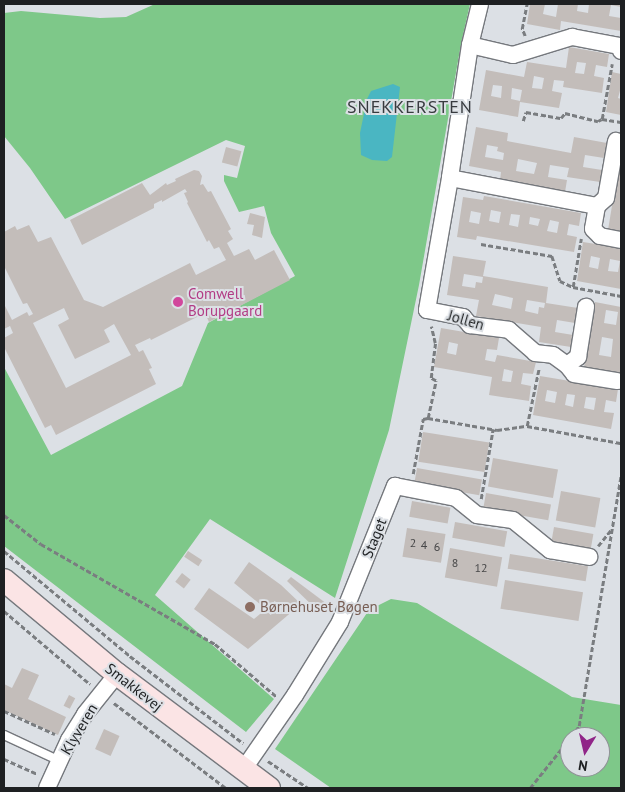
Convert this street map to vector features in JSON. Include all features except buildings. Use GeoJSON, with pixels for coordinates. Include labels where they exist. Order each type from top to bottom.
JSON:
{"type":"FeatureCollection","features":[{"type":"Feature","properties":{"kind":"street","name":"Jollen"},"geometry":{"type":"LineString","coordinates":[[480,4],[470,45],[450,178],[427,310],[463,317],[470,324],[509,330],[535,353],[542,352],[553,355],[567,365],[574,374],[617,381]]}},
{"type":"Feature","properties":{"kind":"street"},"geometry":{"type":"LineString","coordinates":[[470,45],[513,55],[572,36],[621,48]]}},
{"type":"Feature","properties":{"kind":"street"},"geometry":{"type":"LineString","coordinates":[[616,141],[606,198],[597,206],[593,229],[600,236],[621,240]]}},
{"type":"Feature","properties":{"kind":"street"},"geometry":{"type":"LineString","coordinates":[[450,178],[597,206]]}},
{"type":"Feature","properties":{"kind":"street"},"geometry":{"type":"LineString","coordinates":[[567,365],[578,357],[586,307]]}},
{"type":"Feature","properties":{"kind":"street","name":"Staget"},"geometry":{"type":"LineString","coordinates":[[243,770],[287,706],[340,622],[395,486],[456,498],[477,515]]}},
{"type":"Feature","properties":{"kind":"street"},"geometry":{"type":"LineString","coordinates":[[477,515],[513,520],[550,550],[589,557]]}},
{"type":"Feature","properties":{"kind":"street","name":"Smakkevej"},"geometry":{"type":"LineString","coordinates":[[4,580],[117,674],[269,788]]}},
{"type":"Feature","properties":{"kind":"street","name":"Klyveren"},"geometry":{"type":"LineString","coordinates":[[49,784],[69,740],[85,714],[117,674]]}},
{"type":"Feature","properties":{"kind":"lane"},"geometry":{"type":"LineString","coordinates":[[4,735],[60,761]]}},
{"type":"Feature","properties":{"kind":"path"},"geometry":{"type":"LineString","coordinates":[[527,4],[522,30],[531,50]]}},
{"type":"Feature","properties":{"kind":"path"},"geometry":{"type":"LineString","coordinates":[[602,119],[612,65],[621,48]]}},
{"type":"Feature","properties":{"kind":"path"},"geometry":{"type":"LineString","coordinates":[[522,121],[526,112],[561,118],[565,114],[598,121],[602,119],[621,122]]}},
{"type":"Feature","properties":{"kind":"path"},"geometry":{"type":"LineString","coordinates":[[573,287],[582,236],[593,229]]}},
{"type":"Feature","properties":{"kind":"path"},"geometry":{"type":"LineString","coordinates":[[481,244],[552,256],[560,281],[573,287],[621,296]]}},
{"type":"Feature","properties":{"kind":"path"},"geometry":{"type":"LineString","coordinates":[[427,310],[435,344],[431,378],[436,382],[428,418]]}},
{"type":"Feature","properties":{"kind":"path"},"geometry":{"type":"LineString","coordinates":[[527,426],[542,352]]}},
{"type":"Feature","properties":{"kind":"path"},"geometry":{"type":"LineString","coordinates":[[410,490],[423,419],[428,418],[493,429],[527,426],[621,443]]}},
{"type":"Feature","properties":{"kind":"path"},"geometry":{"type":"LineString","coordinates":[[477,515],[493,429]]}},
{"type":"Feature","properties":{"kind":"path"},"geometry":{"type":"LineString","coordinates":[[578,727],[621,476]]}},
{"type":"Feature","properties":{"kind":"path"},"geometry":{"type":"LineString","coordinates":[[4,515],[41,544],[215,644],[287,706]]}},
{"type":"Feature","properties":{"kind":"path"},"geometry":{"type":"LineString","coordinates":[[589,557],[613,528]]}},
{"type":"Feature","properties":{"kind":"path"},"geometry":{"type":"LineString","coordinates":[[4,550],[130,656],[255,752],[308,788]]}},
{"type":"Feature","properties":{"kind":"path"},"geometry":{"type":"LineString","coordinates":[[4,711],[69,740]]}},
{"type":"Feature","properties":{"kind":"path"},"geometry":{"type":"LineString","coordinates":[[530,788],[560,750]]}},
{"type":"Feature","properties":{"kind":"path"},"geometry":{"type":"LineString","coordinates":[[4,759],[49,784]]}},
{"type":"Feature","properties":{"kind":"green space"},"geometry":{"type":"Polygon","coordinates":[[[155,4],[470,4],[461,44],[419,285],[389,430],[335,598],[210,519],[155,595],[274,699],[246,732],[4,546],[4,367],[51,455],[182,386],[208,323],[295,276],[271,233],[264,206],[239,212],[224,181],[224,175],[237,178],[245,146],[226,140],[65,219],[30,168],[4,136],[4,13],[21,11],[100,18],[126,17],[155,4]]]}},
{"type":"Feature","properties":{"kind":"green space"},"geometry":{"type":"Polygon","coordinates":[[[391,599],[417,603],[572,697],[621,705],[621,788],[331,788],[275,749],[369,610],[391,599]]]}},
{"type":"Feature","properties":{"kind":"water"},"geometry":{"type":"Polygon","coordinates":[[[393,84],[400,87],[392,157],[387,161],[372,160],[361,155],[360,133],[367,99],[371,91],[393,84]]]}},
{"type":"Feature","properties":{"kind":"place","name":"Comwell Borupgaard"},"geometry":{"type":"Point","coordinates":[178,302]}},
{"type":"Feature","properties":{"kind":"place","name":"Børnehuset Bøgen"},"geometry":{"type":"Point","coordinates":[250,607]}},
{"type":"Feature","properties":{"kind":"district","name":"SNEKKERSTEN"},"geometry":{"type":"Point","coordinates":[410,107]}}]}
